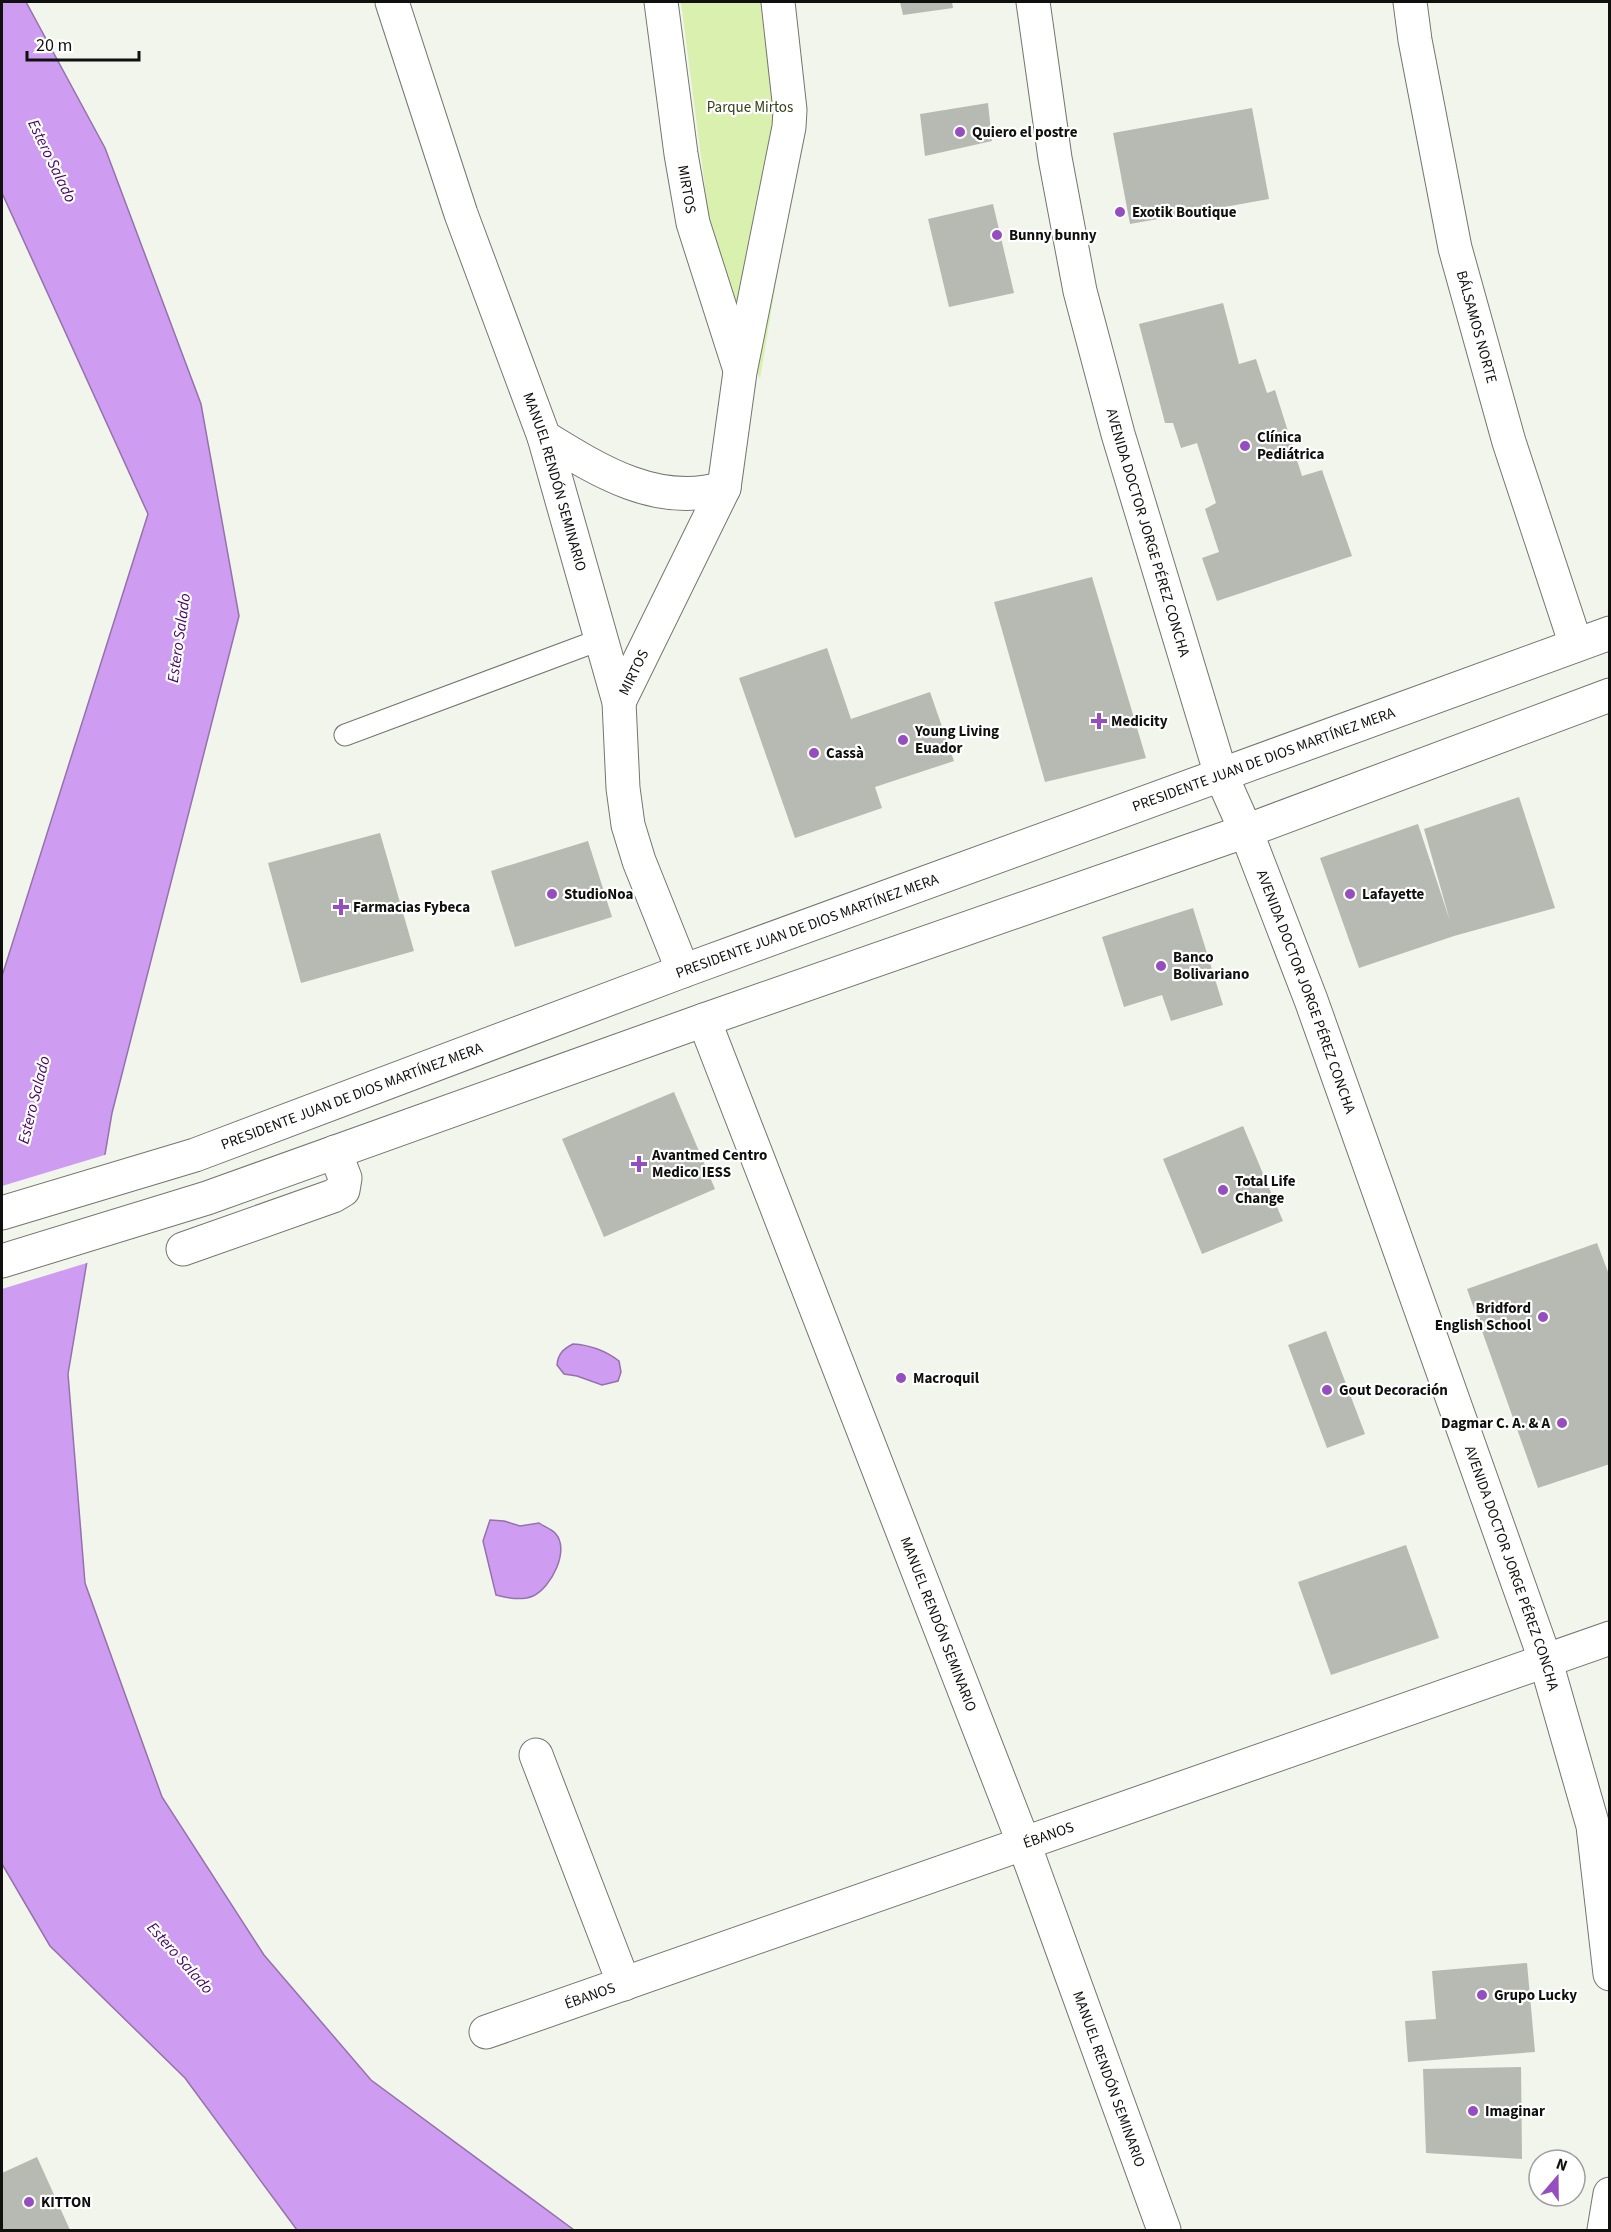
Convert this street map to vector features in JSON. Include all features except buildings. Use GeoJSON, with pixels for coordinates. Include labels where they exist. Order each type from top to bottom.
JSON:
{"type":"FeatureCollection","features":[{"type":"Feature","properties":{"kind":"street","name":"MANUEL RENDÓN SEMINARIO"},"geometry":{"type":"LineString","coordinates":[[392,2],[461,214],[544,437],[619,702],[623,788],[628,825],[639,861],[683,971]]}},
{"type":"Feature","properties":{"kind":"street","name":"MIRTOS"},"geometry":{"type":"LineString","coordinates":[[661,2],[693,223],[740,372]]}},
{"type":"Feature","properties":{"kind":"street","name":"MIRTOS"},"geometry":{"type":"LineString","coordinates":[[619,702],[724,488],[740,372],[789,127],[790,110],[778,2]]}},
{"type":"Feature","properties":{"kind":"street","name":"AVENIDA DOCTOR JORGE PÉREZ CONCHA"},"geometry":{"type":"LineString","coordinates":[[1034,2],[1055,158],[1080,291],[1118,434],[1221,775],[1246,831],[1311,1000],[1546,1662],[1593,1826],[1610,1974]]}},
{"type":"Feature","properties":{"kind":"street","name":"BÁLSAMOS NORTE"},"geometry":{"type":"LineString","coordinates":[[1410,2],[1415,40],[1455,248],[1509,442],[1576,645]]}},
{"type":"Feature","properties":{"kind":"street"},"geometry":{"type":"LineString","coordinates":[[544,437],[591,466],[632,484],[681,494],[706,493],[724,488]]}},
{"type":"Feature","properties":{"kind":"street","name":"PRESIDENTE JUAN DE DIOS MARTÍNEZ MERA"},"geometry":{"type":"LineString","coordinates":[[2,1213],[195,1155],[683,971],[1610,633]]}},
{"type":"Feature","properties":{"kind":"street"},"geometry":{"type":"LineString","coordinates":[[2,1261],[207,1198],[704,1020],[1246,831],[1610,695]]}},
{"type":"Feature","properties":{"kind":"street","name":"MANUEL RENDÓN SEMINARIO"},"geometry":{"type":"LineString","coordinates":[[704,1020],[1024,1844],[1164,2230]]}},
{"type":"Feature","properties":{"kind":"street"},"geometry":{"type":"LineString","coordinates":[[183,1249],[333,1196],[343,1190],[345,1178],[335,1152]]}},
{"type":"Feature","properties":{"kind":"street","name":"ÉBANOS"},"geometry":{"type":"LineString","coordinates":[[486,2032],[1610,1638]]}},
{"type":"Feature","properties":{"kind":"street"},"geometry":{"type":"LineString","coordinates":[[536,1755],[624,1984]]}},
{"type":"Feature","properties":{"kind":"street"},"geometry":{"type":"LineString","coordinates":[[1604,2230],[1610,2194]]}},
{"type":"Feature","properties":{"kind":"lane"},"geometry":{"type":"LineString","coordinates":[[345,735],[602,639]]}},
{"type":"Feature","properties":{"kind":"green space","name":"Parque Mirtos"},"geometry":{"type":"Polygon","coordinates":[[[681,2],[790,2],[805,107],[760,379],[718,288],[681,2]]]}},
{"type":"Feature","properties":{"kind":"water","name":"Estero Salado"},"geometry":{"type":"Polygon","coordinates":[[[2,2],[26,2],[105,148],[201,404],[239,616],[112,1113],[68,1374],[85,1583],[162,1797],[264,1955],[371,2080],[574,2230],[297,2230],[185,2078],[50,1946],[2,1864],[2,976],[148,514],[2,193],[2,2]]]}},
{"type":"Feature","properties":{"kind":"water"},"geometry":{"type":"Polygon","coordinates":[[[573,1344],[598,1349],[619,1361],[621,1372],[618,1381],[602,1385],[564,1374],[557,1365],[559,1358],[564,1350],[573,1344]]]}},
{"type":"Feature","properties":{"kind":"water"},"geometry":{"type":"Polygon","coordinates":[[[490,1520],[520,1526],[539,1523],[555,1533],[561,1548],[560,1558],[552,1577],[540,1592],[529,1598],[519,1599],[496,1595],[483,1541],[490,1520]]]}},
{"type":"Feature","properties":{"kind":"pier"},"geometry":{"type":"Polygon","coordinates":[[[108,1154],[90,1262],[2,1289],[2,1186],[108,1154]]]}},
{"type":"Feature","properties":{"kind":"place","name":"Quiero el postre"},"geometry":{"type":"Point","coordinates":[960,132]}},
{"type":"Feature","properties":{"kind":"place","name":"Exotik Boutique"},"geometry":{"type":"Point","coordinates":[1120,212]}},
{"type":"Feature","properties":{"kind":"place","name":"Bunny bunny"},"geometry":{"type":"Point","coordinates":[997,235]}},
{"type":"Feature","properties":{"kind":"place","name":"Clínica Pediátrica"},"geometry":{"type":"Point","coordinates":[1245,446]}},
{"type":"Feature","properties":{"kind":"place","name":"Medicity"},"geometry":{"type":"Point","coordinates":[1099,721]}},
{"type":"Feature","properties":{"kind":"place","name":"Young Living Euador"},"geometry":{"type":"Point","coordinates":[903,740]}},
{"type":"Feature","properties":{"kind":"place","name":"Cassà"},"geometry":{"type":"Point","coordinates":[814,753]}},
{"type":"Feature","properties":{"kind":"place","name":"StudioNoa"},"geometry":{"type":"Point","coordinates":[552,894]}},
{"type":"Feature","properties":{"kind":"place","name":"Lafayette"},"geometry":{"type":"Point","coordinates":[1350,894]}},
{"type":"Feature","properties":{"kind":"place","name":"Farmacias Fybeca"},"geometry":{"type":"Point","coordinates":[341,907]}},
{"type":"Feature","properties":{"kind":"place","name":"Banco Bolivariano"},"geometry":{"type":"Point","coordinates":[1161,966]}},
{"type":"Feature","properties":{"kind":"place","name":"Avantmed Centro Medico IESS"},"geometry":{"type":"Point","coordinates":[639,1164]}},
{"type":"Feature","properties":{"kind":"place","name":"Total Life Change"},"geometry":{"type":"Point","coordinates":[1223,1190]}},
{"type":"Feature","properties":{"kind":"place","name":"Bridford English School"},"geometry":{"type":"Point","coordinates":[1543,1317]}},
{"type":"Feature","properties":{"kind":"place","name":"Macroquil"},"geometry":{"type":"Point","coordinates":[901,1378]}},
{"type":"Feature","properties":{"kind":"place","name":"Gout Decoración"},"geometry":{"type":"Point","coordinates":[1327,1390]}},
{"type":"Feature","properties":{"kind":"place","name":"Dagmar C. A. & A"},"geometry":{"type":"Point","coordinates":[1562,1423]}},
{"type":"Feature","properties":{"kind":"place","name":"Grupo Lucky"},"geometry":{"type":"Point","coordinates":[1482,1995]}},
{"type":"Feature","properties":{"kind":"place","name":"Imaginar"},"geometry":{"type":"Point","coordinates":[1473,2111]}},
{"type":"Feature","properties":{"kind":"place","name":"KITTON"},"geometry":{"type":"Point","coordinates":[29,2202]}}]}
